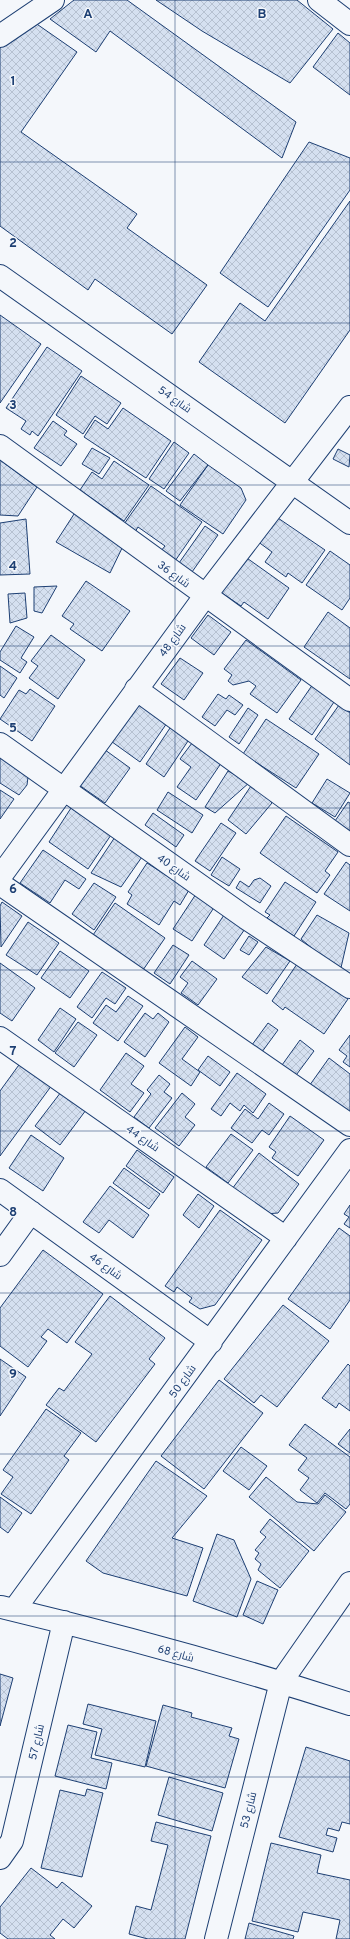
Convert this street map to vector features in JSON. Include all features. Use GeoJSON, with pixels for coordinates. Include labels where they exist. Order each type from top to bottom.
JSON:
{"type":"FeatureCollection","features":[{"type":"Feature","properties":{"kind":"street"},"geometry":{"type":"LineString","coordinates":[[0,36],[53,0]]}},
{"type":"Feature","properties":{"kind":"street"},"geometry":{"type":"LineString","coordinates":[[319,0],[350,24]]}},
{"type":"Feature","properties":{"kind":"street","name":"شارع 54"},"geometry":{"type":"LineString","coordinates":[[0,276],[350,523]]}},
{"type":"Feature","properties":{"kind":"street","name":"شارع 48"},"geometry":{"type":"LineString","coordinates":[[0,877],[205,596],[292,482],[349,412]]}},
{"type":"Feature","properties":{"kind":"street","name":"شارع 36"},"geometry":{"type":"LineString","coordinates":[[0,446],[350,700]]}},
{"type":"Feature","properties":{"kind":"street"},"geometry":{"type":"LineString","coordinates":[[136,689],[350,845]]}},
{"type":"Feature","properties":{"kind":"street","name":"شارع 40"},"geometry":{"type":"LineString","coordinates":[[0,744],[246,918],[350,987]]}},
{"type":"Feature","properties":{"kind":"street"},"geometry":{"type":"LineString","coordinates":[[0,884],[350,1125]]}},
{"type":"Feature","properties":{"kind":"street","name":"شارع 44"},"geometry":{"type":"LineString","coordinates":[[0,1038],[286,1238]]}},
{"type":"Feature","properties":{"kind":"street","name":"شارع 50"},"geometry":{"type":"LineString","coordinates":[[7,1609],[211,1342],[350,1150]]}},
{"type":"Feature","properties":{"kind":"street","name":"شارع 46"},"geometry":{"type":"LineString","coordinates":[[0,1190],[211,1342]]}},
{"type":"Feature","properties":{"kind":"street"},"geometry":{"type":"LineString","coordinates":[[0,1255],[31,1212]]}},
{"type":"Feature","properties":{"kind":"street"},"geometry":{"type":"LineString","coordinates":[[281,1682],[350,1583]]}},
{"type":"Feature","properties":{"kind":"street","name":"شارع 68"},"geometry":{"type":"LineString","coordinates":[[7,1609],[64,1622],[281,1682],[350,1704]]}},
{"type":"Feature","properties":{"kind":"street","name":"شارع 57"},"geometry":{"type":"LineString","coordinates":[[0,1858],[12,1841],[64,1622]]}},
{"type":"Feature","properties":{"kind":"street","name":"شارع 53"},"geometry":{"type":"LineString","coordinates":[[216,1939],[281,1682]]}},
{"type":"Feature","properties":{"kind":"building"},"geometry":{"type":"Polygon","coordinates":[[[74,0],[127,0],[296,122],[282,158],[110,31],[96,52],[50,19],[74,0]]]}},
{"type":"Feature","properties":{"kind":"building"},"geometry":{"type":"Polygon","coordinates":[[[156,0],[297,0],[333,29],[290,83],[202,31],[156,0]]]}},
{"type":"Feature","properties":{"kind":"building"},"geometry":{"type":"Polygon","coordinates":[[[31,20],[77,52],[21,132],[137,214],[127,228],[207,285],[172,334],[95,279],[88,290],[0,226],[0,44],[31,20]]]}},
{"type":"Feature","properties":{"kind":"building"},"geometry":{"type":"Polygon","coordinates":[[[338,33],[350,43],[350,95],[313,67],[338,33]]]}},
{"type":"Feature","properties":{"kind":"building"},"geometry":{"type":"Polygon","coordinates":[[[309,142],[350,158],[350,190],[268,307],[220,273],[309,142]]]}},
{"type":"Feature","properties":{"kind":"building"},"geometry":{"type":"Polygon","coordinates":[[[350,201],[350,330],[285,423],[199,362],[240,303],[265,321],[350,201]]]}},
{"type":"Feature","properties":{"kind":"building"},"geometry":{"type":"Polygon","coordinates":[[[0,315],[41,344],[0,403],[0,315]]]}},
{"type":"Feature","properties":{"kind":"building"},"geometry":{"type":"Polygon","coordinates":[[[47,347],[82,371],[38,436],[32,431],[30,435],[21,429],[26,421],[6,408],[47,347]]]}},
{"type":"Feature","properties":{"kind":"building"},"geometry":{"type":"Polygon","coordinates":[[[81,376],[121,403],[107,424],[95,416],[83,434],[56,415],[81,376]]]}},
{"type":"Feature","properties":{"kind":"building"},"geometry":{"type":"Polygon","coordinates":[[[123,408],[171,441],[146,478],[84,437],[95,420],[108,429],[123,408]]]}},
{"type":"Feature","properties":{"kind":"building"},"geometry":{"type":"Polygon","coordinates":[[[53,421],[67,431],[64,435],[77,444],[61,466],[34,448],[53,421]]]}},
{"type":"Feature","properties":{"kind":"building"},"geometry":{"type":"Polygon","coordinates":[[[174,442],[189,453],[164,489],[149,479],[174,442]]]}},
{"type":"Feature","properties":{"kind":"building"},"geometry":{"type":"Polygon","coordinates":[[[92,448],[110,458],[99,474],[82,464],[92,448]]]}},
{"type":"Feature","properties":{"kind":"building"},"geometry":{"type":"Polygon","coordinates":[[[338,449],[350,455],[349,467],[333,459],[338,449]]]}},
{"type":"Feature","properties":{"kind":"building"},"geometry":{"type":"Polygon","coordinates":[[[194,454],[208,465],[180,501],[166,491],[194,454]]]}},
{"type":"Feature","properties":{"kind":"building"},"geometry":{"type":"Polygon","coordinates":[[[0,460],[37,487],[18,516],[0,515],[0,460]]]}},
{"type":"Feature","properties":{"kind":"building"},"geometry":{"type":"Polygon","coordinates":[[[114,461],[149,485],[124,521],[80,490],[92,472],[102,479],[114,461]]]}},
{"type":"Feature","properties":{"kind":"building"},"geometry":{"type":"Polygon","coordinates":[[[208,465],[241,488],[246,500],[223,534],[180,505],[208,465]]]}},
{"type":"Feature","properties":{"kind":"building"},"geometry":{"type":"Polygon","coordinates":[[[151,486],[202,522],[175,561],[160,552],[165,546],[138,527],[135,532],[124,524],[151,486]]]}},
{"type":"Feature","properties":{"kind":"building"},"geometry":{"type":"Polygon","coordinates":[[[76,511],[124,544],[110,573],[56,542],[76,511]]]}},
{"type":"Feature","properties":{"kind":"building"},"geometry":{"type":"Polygon","coordinates":[[[275,516],[325,550],[302,583],[288,573],[286,577],[265,562],[272,552],[257,541],[275,516]]]}},
{"type":"Feature","properties":{"kind":"building"},"geometry":{"type":"Polygon","coordinates":[[[26,519],[30,574],[0,575],[0,523],[26,519]]]}},
{"type":"Feature","properties":{"kind":"building"},"geometry":{"type":"Polygon","coordinates":[[[205,526],[218,535],[192,572],[179,563],[205,526]]]}},
{"type":"Feature","properties":{"kind":"building"},"geometry":{"type":"Polygon","coordinates":[[[330,551],[350,565],[350,598],[342,610],[306,585],[330,551]]]}},
{"type":"Feature","properties":{"kind":"building"},"geometry":{"type":"Polygon","coordinates":[[[244,556],[289,588],[268,619],[244,602],[241,606],[219,591],[244,556]]]}},
{"type":"Feature","properties":{"kind":"building"},"geometry":{"type":"Polygon","coordinates":[[[86,581],[130,611],[102,651],[70,629],[74,624],[62,616],[86,581]]]}},
{"type":"Feature","properties":{"kind":"building"},"geometry":{"type":"Polygon","coordinates":[[[57,586],[42,613],[34,611],[34,587],[57,586]]]}},
{"type":"Feature","properties":{"kind":"building"},"geometry":{"type":"Polygon","coordinates":[[[25,593],[27,618],[10,623],[8,594],[25,593]]]}},
{"type":"Feature","properties":{"kind":"building"},"geometry":{"type":"Polygon","coordinates":[[[328,612],[350,628],[350,679],[304,647],[328,612]]]}},
{"type":"Feature","properties":{"kind":"building"},"geometry":{"type":"Polygon","coordinates":[[[208,615],[231,632],[214,655],[191,638],[208,615]]]}},
{"type":"Feature","properties":{"kind":"building"},"geometry":{"type":"Polygon","coordinates":[[[16,626],[34,637],[21,658],[27,662],[20,673],[0,660],[0,652],[16,626]]]}},
{"type":"Feature","properties":{"kind":"building"},"geometry":{"type":"Polygon","coordinates":[[[51,635],[85,660],[58,699],[29,678],[38,666],[31,661],[51,635]]]}},
{"type":"Feature","properties":{"kind":"building"},"geometry":{"type":"Polygon","coordinates":[[[246,640],[301,680],[277,713],[250,694],[256,686],[249,681],[233,685],[228,681],[232,675],[224,669],[246,640]]]}},
{"type":"Feature","properties":{"kind":"building"},"geometry":{"type":"Polygon","coordinates":[[[180,658],[203,673],[184,700],[161,684],[180,658]]]}},
{"type":"Feature","properties":{"kind":"building"},"geometry":{"type":"Polygon","coordinates":[[[0,666],[17,678],[4,698],[0,695],[0,666]]]}},
{"type":"Feature","properties":{"kind":"building"},"geometry":{"type":"Polygon","coordinates":[[[313,684],[336,699],[312,735],[289,719],[313,684]]]}},
{"type":"Feature","properties":{"kind":"building"},"geometry":{"type":"Polygon","coordinates":[[[30,689],[55,706],[32,741],[0,719],[19,690],[26,694],[30,689]]]}},
{"type":"Feature","properties":{"kind":"building"},"geometry":{"type":"Polygon","coordinates":[[[218,694],[226,699],[229,695],[243,705],[235,715],[227,710],[215,726],[202,717],[218,694]]]}},
{"type":"Feature","properties":{"kind":"building"},"geometry":{"type":"Polygon","coordinates":[[[135,701],[167,723],[140,762],[108,739],[135,701]]]}},
{"type":"Feature","properties":{"kind":"building"},"geometry":{"type":"Polygon","coordinates":[[[339,705],[350,713],[350,765],[315,739],[339,705]]]}},
{"type":"Feature","properties":{"kind":"building"},"geometry":{"type":"Polygon","coordinates":[[[248,708],[258,715],[239,744],[229,737],[248,708]]]}},
{"type":"Feature","properties":{"kind":"building"},"geometry":{"type":"Polygon","coordinates":[[[266,719],[319,754],[296,788],[243,754],[266,719]]]}},
{"type":"Feature","properties":{"kind":"building"},"geometry":{"type":"Polygon","coordinates":[[[172,725],[190,738],[164,777],[146,764],[172,725]]]}},
{"type":"Feature","properties":{"kind":"building"},"geometry":{"type":"Polygon","coordinates":[[[195,739],[224,759],[196,800],[177,787],[191,767],[180,759],[195,739]]]}},
{"type":"Feature","properties":{"kind":"building"},"geometry":{"type":"Polygon","coordinates":[[[101,747],[130,768],[105,803],[76,783],[101,747]]]}},
{"type":"Feature","properties":{"kind":"building"},"geometry":{"type":"Polygon","coordinates":[[[0,751],[28,777],[27,785],[19,795],[0,783],[0,751]]]}},
{"type":"Feature","properties":{"kind":"building"},"geometry":{"type":"Polygon","coordinates":[[[228,771],[250,782],[215,813],[205,807],[228,771]]]}},
{"type":"Feature","properties":{"kind":"building"},"geometry":{"type":"Polygon","coordinates":[[[327,779],[350,793],[335,817],[312,803],[327,779]]]}},
{"type":"Feature","properties":{"kind":"building"},"geometry":{"type":"Polygon","coordinates":[[[255,780],[272,803],[246,834],[228,820],[255,780]]]}},
{"type":"Feature","properties":{"kind":"building"},"geometry":{"type":"Polygon","coordinates":[[[0,790],[14,799],[0,819],[0,790]]]}},
{"type":"Feature","properties":{"kind":"building"},"geometry":{"type":"Polygon","coordinates":[[[168,792],[203,815],[192,833],[157,810],[168,792]]]}},
{"type":"Feature","properties":{"kind":"building"},"geometry":{"type":"Polygon","coordinates":[[[348,802],[350,803],[350,831],[335,821],[348,802]]]}},
{"type":"Feature","properties":{"kind":"building"},"geometry":{"type":"Polygon","coordinates":[[[71,808],[111,835],[88,869],[49,842],[71,808]]]}},
{"type":"Feature","properties":{"kind":"building"},"geometry":{"type":"Polygon","coordinates":[[[153,813],[184,835],[176,847],[145,825],[153,813]]]}},
{"type":"Feature","properties":{"kind":"building"},"geometry":{"type":"Polygon","coordinates":[[[286,816],[338,852],[325,871],[330,875],[317,893],[260,853],[286,816]]]}},
{"type":"Feature","properties":{"kind":"building"},"geometry":{"type":"Polygon","coordinates":[[[221,823],[236,833],[210,871],[195,861],[221,823]]]}},
{"type":"Feature","properties":{"kind":"building"},"geometry":{"type":"Polygon","coordinates":[[[115,837],[144,854],[121,887],[91,873],[115,837]]]}},
{"type":"Feature","properties":{"kind":"building"},"geometry":{"type":"Polygon","coordinates":[[[43,850],[86,879],[79,889],[65,880],[50,903],[20,883],[43,850]]]}},
{"type":"Feature","properties":{"kind":"building"},"geometry":{"type":"Polygon","coordinates":[[[222,857],[240,869],[229,886],[211,875],[222,857]]]}},
{"type":"Feature","properties":{"kind":"building"},"geometry":{"type":"Polygon","coordinates":[[[346,862],[350,865],[350,911],[324,894],[346,862]]]}},
{"type":"Feature","properties":{"kind":"building"},"geometry":{"type":"Polygon","coordinates":[[[147,863],[189,890],[180,905],[174,901],[159,925],[127,904],[132,895],[128,892],[147,863]]]}},
{"type":"Feature","properties":{"kind":"building"},"geometry":{"type":"Polygon","coordinates":[[[260,878],[271,886],[260,903],[236,888],[240,881],[249,887],[254,880],[260,878]]]}},
{"type":"Feature","properties":{"kind":"building"},"geometry":{"type":"Polygon","coordinates":[[[285,882],[316,902],[294,936],[267,918],[270,915],[265,912],[285,882]]]}},
{"type":"Feature","properties":{"kind":"building"},"geometry":{"type":"Polygon","coordinates":[[[94,883],[116,897],[94,930],[72,914],[94,883]]]}},
{"type":"Feature","properties":{"kind":"building"},"geometry":{"type":"Polygon","coordinates":[[[196,894],[215,906],[192,941],[173,929],[196,894]]]}},
{"type":"Feature","properties":{"kind":"building"},"geometry":{"type":"Polygon","coordinates":[[[2,902],[22,916],[1,947],[0,906],[2,902]]]}},
{"type":"Feature","properties":{"kind":"building"},"geometry":{"type":"Polygon","coordinates":[[[115,903],[165,938],[143,970],[93,935],[115,903]]]}},
{"type":"Feature","properties":{"kind":"building"},"geometry":{"type":"Polygon","coordinates":[[[226,912],[247,926],[224,959],[204,945],[226,912]]]}},
{"type":"Feature","properties":{"kind":"building"},"geometry":{"type":"Polygon","coordinates":[[[317,915],[349,933],[340,972],[301,939],[317,915]]]}},
{"type":"Feature","properties":{"kind":"building"},"geometry":{"type":"Polygon","coordinates":[[[28,922],[59,943],[37,975],[6,955],[28,922]]]}},
{"type":"Feature","properties":{"kind":"building"},"geometry":{"type":"Polygon","coordinates":[[[249,936],[258,942],[249,955],[240,950],[249,936]]]}},
{"type":"Feature","properties":{"kind":"building"},"geometry":{"type":"Polygon","coordinates":[[[173,945],[189,955],[170,984],[154,973],[173,945]]]}},
{"type":"Feature","properties":{"kind":"building"},"geometry":{"type":"Polygon","coordinates":[[[266,947],[290,961],[267,994],[242,977],[266,947]]]}},
{"type":"Feature","properties":{"kind":"building"},"geometry":{"type":"Polygon","coordinates":[[[60,951],[89,971],[70,998],[41,978],[60,951]]]}},
{"type":"Feature","properties":{"kind":"building"},"geometry":{"type":"Polygon","coordinates":[[[192,961],[217,979],[198,1005],[181,993],[188,983],[180,977],[192,961]]]}},
{"type":"Feature","properties":{"kind":"building"},"geometry":{"type":"Polygon","coordinates":[[[0,963],[35,988],[12,1021],[0,1013],[0,963]]]}},
{"type":"Feature","properties":{"kind":"building"},"geometry":{"type":"Polygon","coordinates":[[[297,964],[348,999],[324,1034],[285,1007],[283,1010],[272,1001],[297,964]]]}},
{"type":"Feature","properties":{"kind":"building"},"geometry":{"type":"Polygon","coordinates":[[[102,972],[126,988],[115,1004],[106,998],[92,1018],[77,1007],[102,972]]]}},
{"type":"Feature","properties":{"kind":"building"},"geometry":{"type":"Polygon","coordinates":[[[128,996],[143,1006],[118,1041],[93,1023],[106,1005],[116,1012],[128,996]]]}},
{"type":"Feature","properties":{"kind":"building"},"geometry":{"type":"Polygon","coordinates":[[[60,1008],[76,1019],[54,1052],[38,1040],[60,1008]]]}},
{"type":"Feature","properties":{"kind":"building"},"geometry":{"type":"Polygon","coordinates":[[[145,1013],[153,1019],[158,1013],[169,1022],[145,1057],[124,1042],[145,1013]]]}},
{"type":"Feature","properties":{"kind":"building"},"geometry":{"type":"Polygon","coordinates":[[[78,1022],[97,1035],[74,1067],[55,1053],[78,1022]]]}},
{"type":"Feature","properties":{"kind":"building"},"geometry":{"type":"Polygon","coordinates":[[[268,1023],[278,1030],[259,1056],[249,1049],[268,1023]]]}},
{"type":"Feature","properties":{"kind":"building"},"geometry":{"type":"Polygon","coordinates":[[[185,1027],[198,1037],[182,1059],[200,1072],[191,1086],[159,1063],[185,1027]]]}},
{"type":"Feature","properties":{"kind":"building"},"geometry":{"type":"Polygon","coordinates":[[[350,1035],[350,1067],[343,1062],[347,1056],[339,1050],[350,1035]]]}},
{"type":"Feature","properties":{"kind":"building"},"geometry":{"type":"Polygon","coordinates":[[[300,1040],[314,1051],[291,1082],[277,1072],[300,1040]]]}},
{"type":"Feature","properties":{"kind":"building"},"geometry":{"type":"Polygon","coordinates":[[[126,1053],[144,1066],[131,1084],[144,1093],[130,1112],[100,1090],[126,1053]]]}},
{"type":"Feature","properties":{"kind":"building"},"geometry":{"type":"Polygon","coordinates":[[[208,1056],[230,1072],[220,1086],[198,1070],[208,1056]]]}},
{"type":"Feature","properties":{"kind":"building"},"geometry":{"type":"Polygon","coordinates":[[[329,1058],[350,1074],[350,1117],[307,1089],[329,1058]]]}},
{"type":"Feature","properties":{"kind":"building"},"geometry":{"type":"Polygon","coordinates":[[[21,1062],[52,1085],[0,1156],[0,1091],[21,1062]]]}},
{"type":"Feature","properties":{"kind":"building"},"geometry":{"type":"Polygon","coordinates":[[[237,1073],[266,1094],[253,1113],[244,1105],[240,1111],[230,1103],[221,1116],[211,1109],[237,1073]]]}},
{"type":"Feature","properties":{"kind":"building"},"geometry":{"type":"Polygon","coordinates":[[[159,1075],[170,1084],[164,1092],[172,1098],[149,1128],[134,1117],[151,1094],[147,1090],[159,1075]]]}},
{"type":"Feature","properties":{"kind":"building"},"geometry":{"type":"Polygon","coordinates":[[[61,1092],[86,1110],[60,1145],[35,1126],[61,1092]]]}},
{"type":"Feature","properties":{"kind":"building"},"geometry":{"type":"Polygon","coordinates":[[[182,1093],[195,1104],[185,1117],[195,1125],[179,1146],[155,1128],[182,1093]]]}},
{"type":"Feature","properties":{"kind":"building"},"geometry":{"type":"Polygon","coordinates":[[[269,1103],[284,1114],[269,1135],[262,1130],[252,1143],[231,1128],[245,1109],[258,1119],[269,1103]]]}},
{"type":"Feature","properties":{"kind":"building"},"geometry":{"type":"Polygon","coordinates":[[[290,1116],[324,1140],[298,1176],[272,1158],[276,1152],[269,1147],[290,1116]]]}},
{"type":"Feature","properties":{"kind":"building"},"geometry":{"type":"Polygon","coordinates":[[[231,1134],[253,1150],[228,1183],[206,1167],[231,1134]]]}},
{"type":"Feature","properties":{"kind":"building"},"geometry":{"type":"Polygon","coordinates":[[[31,1135],[64,1158],[43,1191],[9,1168],[31,1135]]]}},
{"type":"Feature","properties":{"kind":"building"},"geometry":{"type":"Polygon","coordinates":[[[137,1150],[174,1177],[163,1193],[126,1166],[137,1150]]]}},
{"type":"Feature","properties":{"kind":"building"},"geometry":{"type":"Polygon","coordinates":[[[259,1153],[299,1184],[278,1213],[265,1214],[232,1189],[259,1153]]]}},
{"type":"Feature","properties":{"kind":"building"},"geometry":{"type":"Polygon","coordinates":[[[124,1168],[160,1194],[149,1209],[113,1183],[124,1168]]]}},
{"type":"Feature","properties":{"kind":"building"},"geometry":{"type":"Polygon","coordinates":[[[110,1186],[149,1215],[133,1238],[109,1220],[99,1233],[83,1222],[110,1186]]]}},
{"type":"Feature","properties":{"kind":"building"},"geometry":{"type":"Polygon","coordinates":[[[198,1194],[214,1206],[199,1228],[183,1215],[198,1194]]]}},
{"type":"Feature","properties":{"kind":"building"},"geometry":{"type":"Polygon","coordinates":[[[350,1205],[350,1228],[344,1224],[349,1217],[344,1214],[350,1205]]]}},
{"type":"Feature","properties":{"kind":"building"},"geometry":{"type":"Polygon","coordinates":[[[220,1210],[262,1240],[215,1305],[200,1309],[189,1302],[192,1298],[177,1287],[174,1292],[165,1286],[220,1210]]]}},
{"type":"Feature","properties":{"kind":"building"},"geometry":{"type":"Polygon","coordinates":[[[339,1228],[350,1236],[350,1300],[330,1329],[288,1299],[339,1228]]]}},
{"type":"Feature","properties":{"kind":"building"},"geometry":{"type":"Polygon","coordinates":[[[43,1250],[103,1294],[67,1343],[48,1329],[41,1337],[47,1341],[28,1367],[0,1346],[0,1308],[43,1250]]]}},
{"type":"Feature","properties":{"kind":"building"},"geometry":{"type":"Polygon","coordinates":[[[110,1296],[165,1338],[149,1359],[155,1364],[96,1442],[46,1405],[59,1388],[64,1391],[92,1354],[75,1342],[110,1296]]]}},
{"type":"Feature","properties":{"kind":"building"},"geometry":{"type":"Polygon","coordinates":[[[283,1305],[329,1341],[277,1407],[261,1395],[254,1403],[224,1379],[283,1305]]]}},
{"type":"Feature","properties":{"kind":"building"},"geometry":{"type":"Polygon","coordinates":[[[0,1359],[26,1377],[0,1416],[0,1359]]]}},
{"type":"Feature","properties":{"kind":"building"},"geometry":{"type":"Polygon","coordinates":[[[348,1364],[350,1366],[350,1411],[339,1403],[336,1408],[322,1398],[348,1364]]]}},
{"type":"Feature","properties":{"kind":"building"},"geometry":{"type":"Polygon","coordinates":[[[219,1380],[263,1413],[204,1489],[161,1456],[219,1380]]]}},
{"type":"Feature","properties":{"kind":"building"},"geometry":{"type":"Polygon","coordinates":[[[46,1409],[81,1433],[64,1456],[69,1460],[31,1514],[1,1494],[13,1477],[3,1470],[46,1409]]]}},
{"type":"Feature","properties":{"kind":"building"},"geometry":{"type":"Polygon","coordinates":[[[305,1424],[350,1457],[350,1504],[346,1509],[325,1493],[317,1503],[300,1490],[309,1478],[298,1470],[307,1458],[289,1445],[305,1424]]]}},
{"type":"Feature","properties":{"kind":"building"},"geometry":{"type":"Polygon","coordinates":[[[350,1429],[350,1453],[338,1444],[350,1429]]]}},
{"type":"Feature","properties":{"kind":"building"},"geometry":{"type":"Polygon","coordinates":[[[241,1447],[267,1466],[249,1490],[223,1471],[241,1447]]]}},
{"type":"Feature","properties":{"kind":"building"},"geometry":{"type":"Polygon","coordinates":[[[156,1461],[207,1496],[172,1538],[203,1548],[187,1596],[103,1573],[86,1561],[156,1461]]]}},
{"type":"Feature","properties":{"kind":"building"},"geometry":{"type":"Polygon","coordinates":[[[266,1477],[297,1502],[318,1504],[325,1495],[346,1512],[314,1551],[249,1497],[266,1477]]]}},
{"type":"Feature","properties":{"kind":"building"},"geometry":{"type":"Polygon","coordinates":[[[0,1497],[22,1513],[8,1533],[0,1527],[0,1497]]]}},
{"type":"Feature","properties":{"kind":"building"},"geometry":{"type":"Polygon","coordinates":[[[270,1519],[309,1551],[280,1588],[258,1570],[261,1564],[255,1559],[259,1553],[255,1550],[266,1537],[260,1532],[270,1519]]]}},
{"type":"Feature","properties":{"kind":"building"},"geometry":{"type":"Polygon","coordinates":[[[217,1534],[234,1540],[251,1579],[237,1617],[193,1601],[217,1534]]]}},
{"type":"Feature","properties":{"kind":"building"},"geometry":{"type":"Polygon","coordinates":[[[257,1581],[278,1590],[263,1624],[243,1615],[257,1581]]]}},
{"type":"Feature","properties":{"kind":"building"},"geometry":{"type":"Polygon","coordinates":[[[0,1674],[13,1678],[0,1726],[0,1674]]]}},
{"type":"Feature","properties":{"kind":"building"},"geometry":{"type":"Polygon","coordinates":[[[88,1704],[156,1721],[145,1767],[95,1755],[102,1729],[83,1724],[88,1704]]]}},
{"type":"Feature","properties":{"kind":"building"},"geometry":{"type":"Polygon","coordinates":[[[163,1705],[192,1713],[191,1717],[232,1728],[229,1736],[239,1739],[225,1788],[146,1766],[163,1705]]]}},
{"type":"Feature","properties":{"kind":"building"},"geometry":{"type":"Polygon","coordinates":[[[68,1725],[97,1732],[91,1758],[112,1763],[106,1789],[55,1776],[68,1725]]]}},
{"type":"Feature","properties":{"kind":"building"},"geometry":{"type":"Polygon","coordinates":[[[306,1747],[350,1761],[350,1824],[342,1822],[339,1831],[328,1828],[326,1835],[337,1838],[333,1852],[279,1837],[306,1747]]]}},
{"type":"Feature","properties":{"kind":"building"},"geometry":{"type":"Polygon","coordinates":[[[169,1777],[223,1793],[212,1831],[158,1815],[169,1777]]]}},
{"type":"Feature","properties":{"kind":"building"},"geometry":{"type":"Polygon","coordinates":[[[87,1789],[103,1793],[82,1877],[41,1868],[60,1790],[85,1796],[87,1789]]]}},
{"type":"Feature","properties":{"kind":"building"},"geometry":{"type":"Polygon","coordinates":[[[156,1822],[211,1836],[185,1939],[148,1939],[129,1934],[136,1906],[151,1910],[168,1845],[151,1841],[156,1822]]]}},
{"type":"Feature","properties":{"kind":"building"},"geometry":{"type":"Polygon","coordinates":[[[271,1843],[321,1855],[317,1873],[350,1880],[350,1939],[336,1939],[340,1920],[303,1912],[298,1932],[252,1921],[271,1843]]]}},
{"type":"Feature","properties":{"kind":"building"},"geometry":{"type":"Polygon","coordinates":[[[31,1868],[57,1888],[62,1882],[92,1906],[74,1928],[63,1919],[50,1935],[55,1939],[8,1939],[0,1933],[0,1907],[31,1868]]]}},
{"type":"Feature","properties":{"kind":"building"},"geometry":{"type":"Polygon","coordinates":[[[249,1923],[294,1936],[293,1939],[245,1939],[249,1923]]]}}]}
